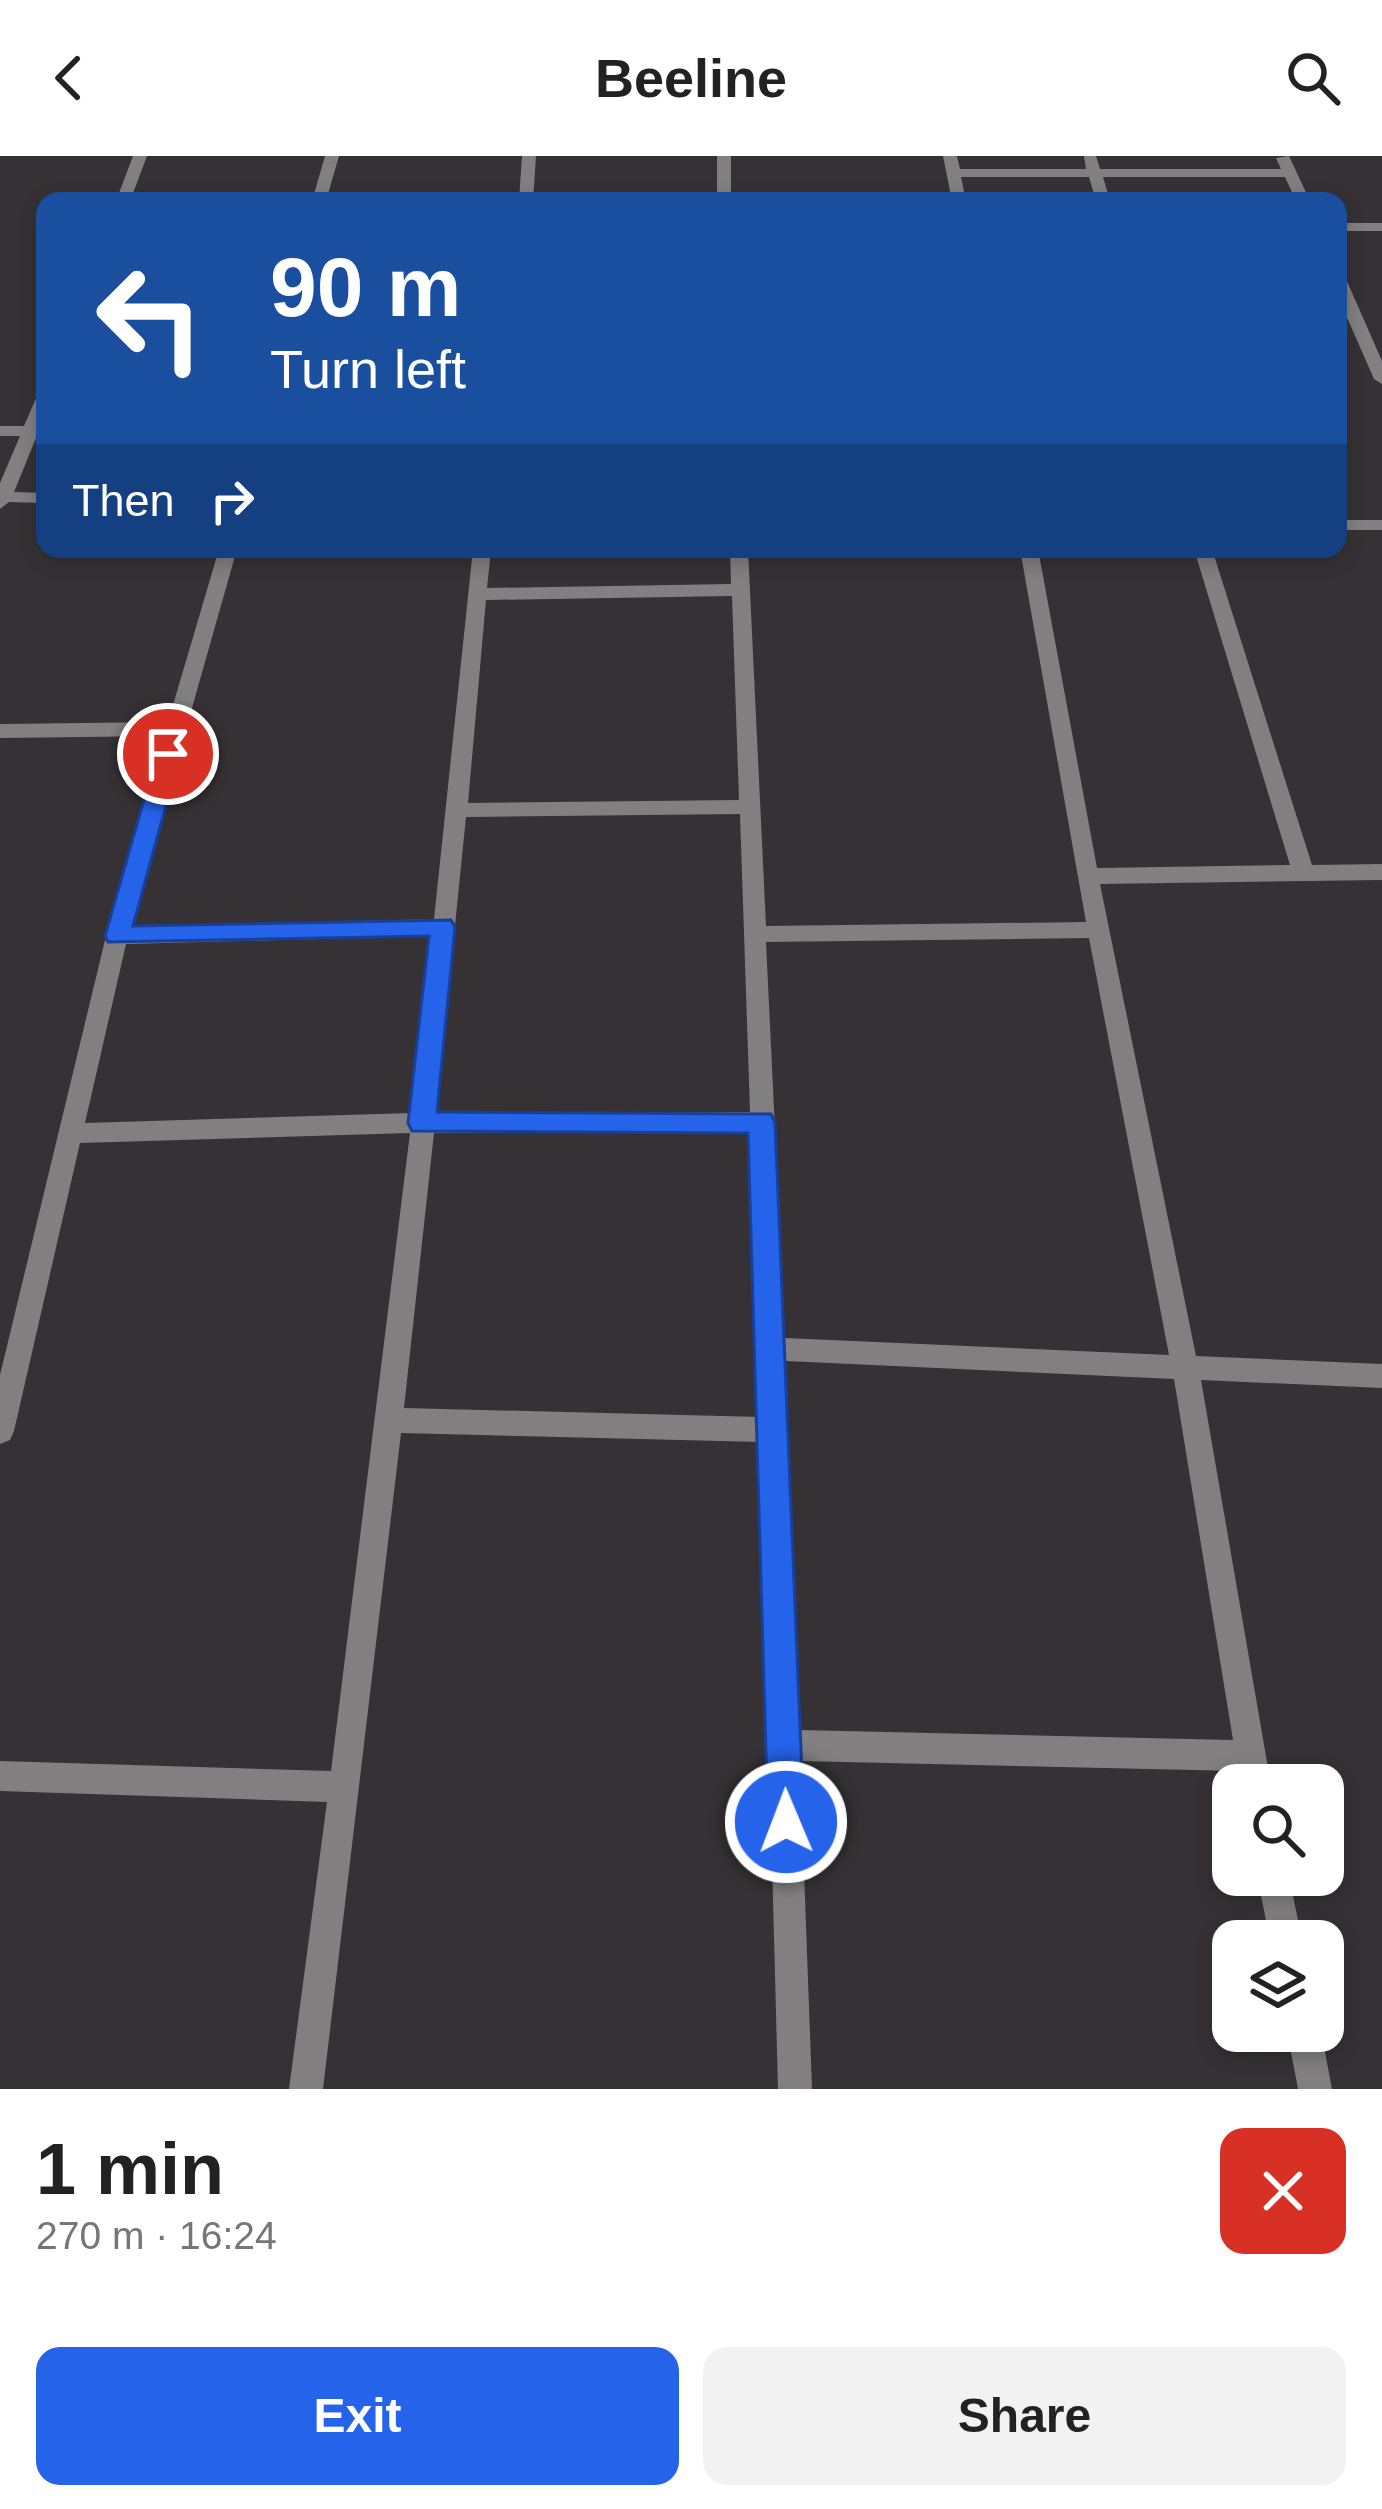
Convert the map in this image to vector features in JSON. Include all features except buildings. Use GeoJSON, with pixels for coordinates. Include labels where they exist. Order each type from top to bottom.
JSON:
{"type":"FeatureCollection","features":[{"type":"Feature","properties":{"kind":"street"},"geometry":{"type":"LineString","coordinates":[[126,192],[140,156]]}},
{"type":"Feature","properties":{"kind":"street"},"geometry":{"type":"LineString","coordinates":[[322,192],[332,156]]}},
{"type":"Feature","properties":{"kind":"street"},"geometry":{"type":"LineString","coordinates":[[527,192],[529,156]]}},
{"type":"Feature","properties":{"kind":"street"},"geometry":{"type":"LineString","coordinates":[[724,156],[724,192]]}},
{"type":"Feature","properties":{"kind":"street"},"geometry":{"type":"LineString","coordinates":[[950,156],[957,192]]}},
{"type":"Feature","properties":{"kind":"street"},"geometry":{"type":"LineString","coordinates":[[1282,156],[1299,192]]}},
{"type":"Feature","properties":{"kind":"street"},"geometry":{"type":"LineString","coordinates":[[954,173],[1092,164],[1290,173]]}},
{"type":"Feature","properties":{"kind":"street"},"geometry":{"type":"LineString","coordinates":[[1347,227],[1382,227]]}},
{"type":"Feature","properties":{"kind":"street"},"geometry":{"type":"LineString","coordinates":[[1347,299],[1382,379]]}},
{"type":"Feature","properties":{"kind":"street"},"geometry":{"type":"LineString","coordinates":[[36,418],[1,501],[36,499]]}},
{"type":"Feature","properties":{"kind":"street"},"geometry":{"type":"LineString","coordinates":[[0,431],[31,431]]}},
{"type":"Feature","properties":{"kind":"street"},"geometry":{"type":"LineString","coordinates":[[1347,525],[1382,525]]}},
{"type":"Feature","properties":{"kind":"street"},"geometry":{"type":"LineString","coordinates":[[0,1431],[117,936],[225,558]]}},
{"type":"Feature","properties":{"kind":"street"},"geometry":{"type":"LineString","coordinates":[[306,2089],[391,1420],[481,558]]}},
{"type":"Feature","properties":{"kind":"street"},"geometry":{"type":"LineString","coordinates":[[739,558],[775,1430],[795,2089]]}},
{"type":"Feature","properties":{"kind":"street"},"geometry":{"type":"LineString","coordinates":[[1031,558],[1185,1367],[1252,1764]]}},
{"type":"Feature","properties":{"kind":"street"},"geometry":{"type":"LineString","coordinates":[[1206,558],[1304,872]]}},
{"type":"Feature","properties":{"kind":"street"},"geometry":{"type":"LineString","coordinates":[[478,594],[741,590]]}},
{"type":"Feature","properties":{"kind":"street"},"geometry":{"type":"LineString","coordinates":[[0,731],[176,729]]}},
{"type":"Feature","properties":{"kind":"street"},"geometry":{"type":"LineString","coordinates":[[458,810],[748,807]]}},
{"type":"Feature","properties":{"kind":"street"},"geometry":{"type":"LineString","coordinates":[[1088,876],[1382,872]]}},
{"type":"Feature","properties":{"kind":"street"},"geometry":{"type":"LineString","coordinates":[[117,936],[442,927]]}},
{"type":"Feature","properties":{"kind":"street"},"geometry":{"type":"LineString","coordinates":[[755,934],[1098,930]]}},
{"type":"Feature","properties":{"kind":"street"},"geometry":{"type":"LineString","coordinates":[[72,1133],[422,1123],[761,1122]]}},
{"type":"Feature","properties":{"kind":"street"},"geometry":{"type":"LineString","coordinates":[[772,1349],[1382,1376]]}},
{"type":"Feature","properties":{"kind":"street"},"geometry":{"type":"LineString","coordinates":[[391,1420],[775,1430]]}},
{"type":"Feature","properties":{"kind":"street"},"geometry":{"type":"LineString","coordinates":[[784,1745],[1212,1769]]}},
{"type":"Feature","properties":{"kind":"street"},"geometry":{"type":"LineString","coordinates":[[0,1775],[346,1787]]}},
{"type":"Feature","properties":{"kind":"street"},"geometry":{"type":"LineString","coordinates":[[1308,2052],[1315,2089]]}},
{"type":"Feature","properties":{"kind":"route"},"geometry":{"type":"LineString","coordinates":[[168,754],[117,936],[442,927],[422,1123],[761,1122],[786,1822]]}}]}
